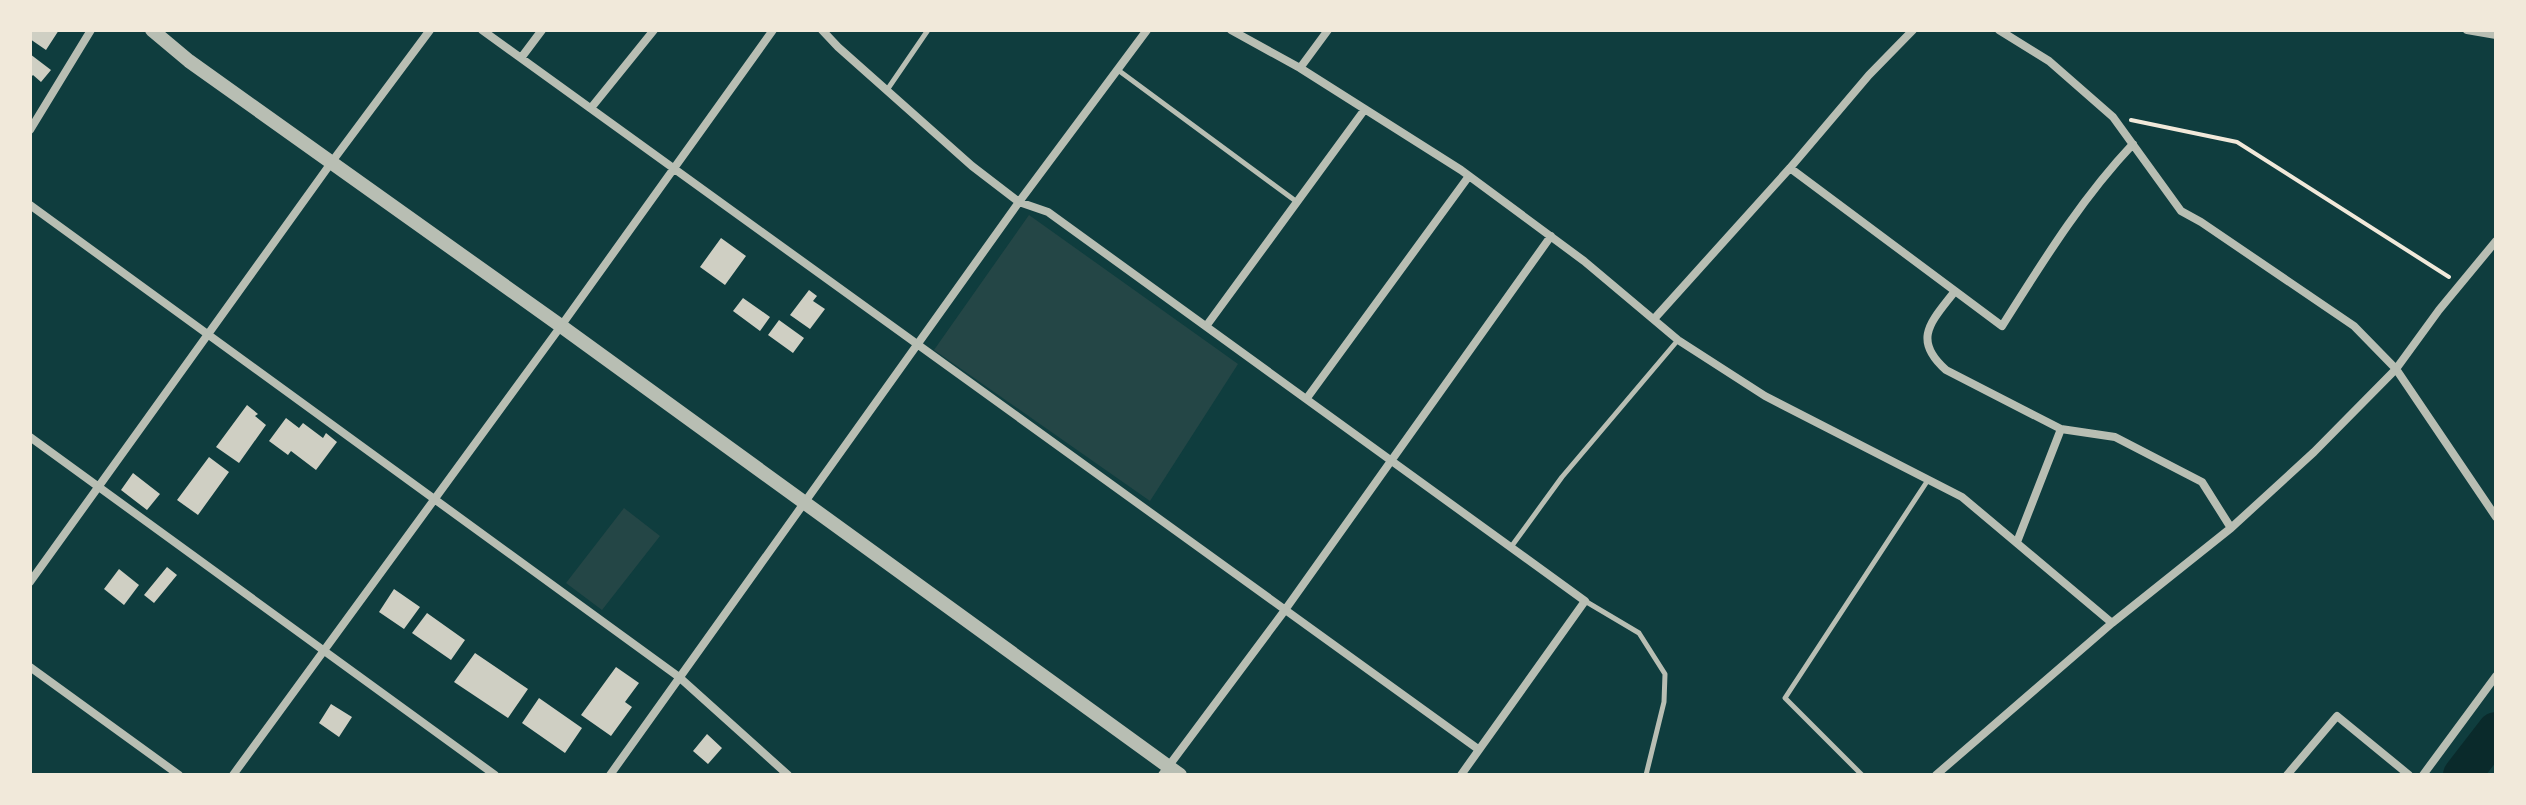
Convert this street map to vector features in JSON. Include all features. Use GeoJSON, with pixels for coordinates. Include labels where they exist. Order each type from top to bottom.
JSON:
{"type":"FeatureCollection","features":[{"type":"Feature","properties":{"kind":"street"},"geometry":{"type":"LineString","coordinates":[[30,130],[91,30]]}},
{"type":"Feature","properties":{"kind":"street"},"geometry":{"type":"LineString","coordinates":[[152,30],[189,61],[917,584],[1170,772],[1551,236]]}},
{"type":"Feature","properties":{"kind":"street"},"geometry":{"type":"LineString","coordinates":[[30,582],[430,30]]}},
{"type":"Feature","properties":{"kind":"street"},"geometry":{"type":"LineString","coordinates":[[482,30],[1478,749]]}},
{"type":"Feature","properties":{"kind":"street"},"geometry":{"type":"LineString","coordinates":[[521,58],[542,30]]}},
{"type":"Feature","properties":{"kind":"street"},"geometry":{"type":"LineString","coordinates":[[591,108],[654,30]]}},
{"type":"Feature","properties":{"kind":"street"},"geometry":{"type":"LineString","coordinates":[[233,775],[773,30]]}},
{"type":"Feature","properties":{"kind":"street"},"geometry":{"type":"LineString","coordinates":[[822,30],[972,166],[1019,202],[1048,212],[1585,601],[1461,775]]}},
{"type":"Feature","properties":{"kind":"street"},"geometry":{"type":"LineString","coordinates":[[610,775],[1019,202],[1147,30]]}},
{"type":"Feature","properties":{"kind":"street"},"geometry":{"type":"LineString","coordinates":[[1231,30],[1300,68],[1469,176],[1551,236],[1678,340],[1765,396],[1962,497],[2112,623]]}},
{"type":"Feature","properties":{"kind":"street"},"geometry":{"type":"LineString","coordinates":[[1300,68],[1328,30]]}},
{"type":"Feature","properties":{"kind":"street"},"geometry":{"type":"LineString","coordinates":[[1654,319],[1869,75],[1913,30]]}},
{"type":"Feature","properties":{"kind":"street"},"geometry":{"type":"LineString","coordinates":[[1999,30],[2049,61],[2113,117],[2181,211],[2354,326],[2396,369],[2496,517]]}},
{"type":"Feature","properties":{"kind":"street"},"geometry":{"type":"LineString","coordinates":[[2467,30],[2496,35]]}},
{"type":"Feature","properties":{"kind":"street"},"geometry":{"type":"LineString","coordinates":[[1207,325],[1365,109]]}},
{"type":"Feature","properties":{"kind":"street"},"geometry":{"type":"LineString","coordinates":[[1790,168],[2002,326],[2066,226],[2133,144]]}},
{"type":"Feature","properties":{"kind":"street"},"geometry":{"type":"LineString","coordinates":[[1307,398],[1469,176]]}},
{"type":"Feature","properties":{"kind":"street"},"geometry":{"type":"LineString","coordinates":[[30,205],[679,677],[788,775]]}},
{"type":"Feature","properties":{"kind":"street"},"geometry":{"type":"LineString","coordinates":[[1936,775],[2112,623],[2231,528],[2314,452],[2396,369],[2496,241]]}},
{"type":"Feature","properties":{"kind":"street"},"geometry":{"type":"LineString","coordinates":[[1955,291],[1930,325],[1926,342],[1933,358],[1946,370],[2061,429],[2115,437],[2202,482],[2231,528]]}},
{"type":"Feature","properties":{"kind":"street"},"geometry":{"type":"LineString","coordinates":[[2017,542],[2061,429]]}},
{"type":"Feature","properties":{"kind":"street"},"geometry":{"type":"LineString","coordinates":[[30,437],[495,775]]}},
{"type":"Feature","properties":{"kind":"street"},"geometry":{"type":"LineString","coordinates":[[30,667],[179,775]]}},
{"type":"Feature","properties":{"kind":"street"},"geometry":{"type":"LineString","coordinates":[[2423,775],[2496,676]]}},
{"type":"Feature","properties":{"kind":"street"},"geometry":{"type":"LineString","coordinates":[[2287,775],[2337,716],[2409,775]]}},
{"type":"Feature","properties":{"kind":"lane"},"geometry":{"type":"LineString","coordinates":[[887,90],[928,30]]}},
{"type":"Feature","properties":{"kind":"lane"},"geometry":{"type":"LineString","coordinates":[[1118,69],[1297,203]]}},
{"type":"Feature","properties":{"kind":"lane"},"geometry":{"type":"LineString","coordinates":[[1511,547],[1562,477],[1678,340]]}},
{"type":"Feature","properties":{"kind":"lane"},"geometry":{"type":"LineString","coordinates":[[1862,775],[1785,698],[1929,480]]}},
{"type":"Feature","properties":{"kind":"lane"},"geometry":{"type":"LineString","coordinates":[[1585,601],[1639,633],[1665,674],[1664,702],[1646,775]]}},
{"type":"Feature","properties":{"kind":"path"},"geometry":{"type":"LineString","coordinates":[[2113,117],[2237,142],[2460,284]]}},
{"type":"Feature","properties":{"kind":"shaded area"},"geometry":{"type":"Polygon","coordinates":[[[1029,215],[1238,364],[1150,501],[934,350],[1029,215]]]}},
{"type":"Feature","properties":{"kind":"shaded area"},"geometry":{"type":"Polygon","coordinates":[[[624,508],[660,536],[602,610],[566,583],[624,508]]]}},
{"type":"Feature","properties":{"kind":"building"},"geometry":{"type":"Polygon","coordinates":[[[30,30],[59,30],[46,50],[30,39],[30,30]]]}},
{"type":"Feature","properties":{"kind":"building"},"geometry":{"type":"Polygon","coordinates":[[[30,54],[51,70],[41,82],[33,75],[30,78],[30,54]]]}},
{"type":"Feature","properties":{"kind":"building"},"geometry":{"type":"Polygon","coordinates":[[[721,238],[746,256],[725,285],[700,267],[721,238]]]}},
{"type":"Feature","properties":{"kind":"building"},"geometry":{"type":"Polygon","coordinates":[[[809,290],[817,296],[813,301],[825,309],[810,329],[790,315],[809,290]]]}},
{"type":"Feature","properties":{"kind":"building"},"geometry":{"type":"Polygon","coordinates":[[[743,298],[770,317],[760,331],[733,311],[743,298]]]}},
{"type":"Feature","properties":{"kind":"building"},"geometry":{"type":"Polygon","coordinates":[[[779,320],[804,338],[793,353],[768,335],[779,320]]]}},
{"type":"Feature","properties":{"kind":"building"},"geometry":{"type":"Polygon","coordinates":[[[247,405],[266,425],[239,463],[216,447],[247,405]]]}},
{"type":"Feature","properties":{"kind":"building"},"geometry":{"type":"Polygon","coordinates":[[[286,418],[299,428],[303,423],[323,438],[326,433],[337,442],[316,470],[291,451],[288,455],[269,441],[286,418]]]}},
{"type":"Feature","properties":{"kind":"building"},"geometry":{"type":"Polygon","coordinates":[[[209,457],[229,472],[198,515],[177,500],[209,457]]]}},
{"type":"Feature","properties":{"kind":"building"},"geometry":{"type":"Polygon","coordinates":[[[133,473],[160,494],[147,510],[121,490],[133,473]]]}},
{"type":"Feature","properties":{"kind":"building"},"geometry":{"type":"Polygon","coordinates":[[[167,567],[177,575],[154,603],[144,595],[167,567]]]}},
{"type":"Feature","properties":{"kind":"building"},"geometry":{"type":"Polygon","coordinates":[[[119,569],[139,585],[124,605],[104,589],[119,569]]]}},
{"type":"Feature","properties":{"kind":"building"},"geometry":{"type":"Polygon","coordinates":[[[394,589],[420,607],[404,629],[379,612],[394,589]]]}},
{"type":"Feature","properties":{"kind":"building"},"geometry":{"type":"Polygon","coordinates":[[[427,613],[465,640],[451,660],[412,633],[427,613]]]}},
{"type":"Feature","properties":{"kind":"building"},"geometry":{"type":"Polygon","coordinates":[[[475,653],[528,689],[508,718],[454,682],[475,653]]]}},
{"type":"Feature","properties":{"kind":"building"},"geometry":{"type":"Polygon","coordinates":[[[616,667],[639,683],[625,702],[632,707],[611,736],[581,715],[616,667]]]}},
{"type":"Feature","properties":{"kind":"building"},"geometry":{"type":"Polygon","coordinates":[[[539,698],[582,728],[565,753],[522,723],[539,698]]]}},
{"type":"Feature","properties":{"kind":"building"},"geometry":{"type":"Polygon","coordinates":[[[331,704],[352,717],[339,737],[319,723],[331,704]]]}},
{"type":"Feature","properties":{"kind":"building"},"geometry":{"type":"Polygon","coordinates":[[[707,734],[722,748],[708,764],[693,751],[707,734]]]}},
{"type":"Feature","properties":{"kind":"waterway"},"geometry":{"type":"LineString","coordinates":[[2462,775],[2496,731]]}}]}
